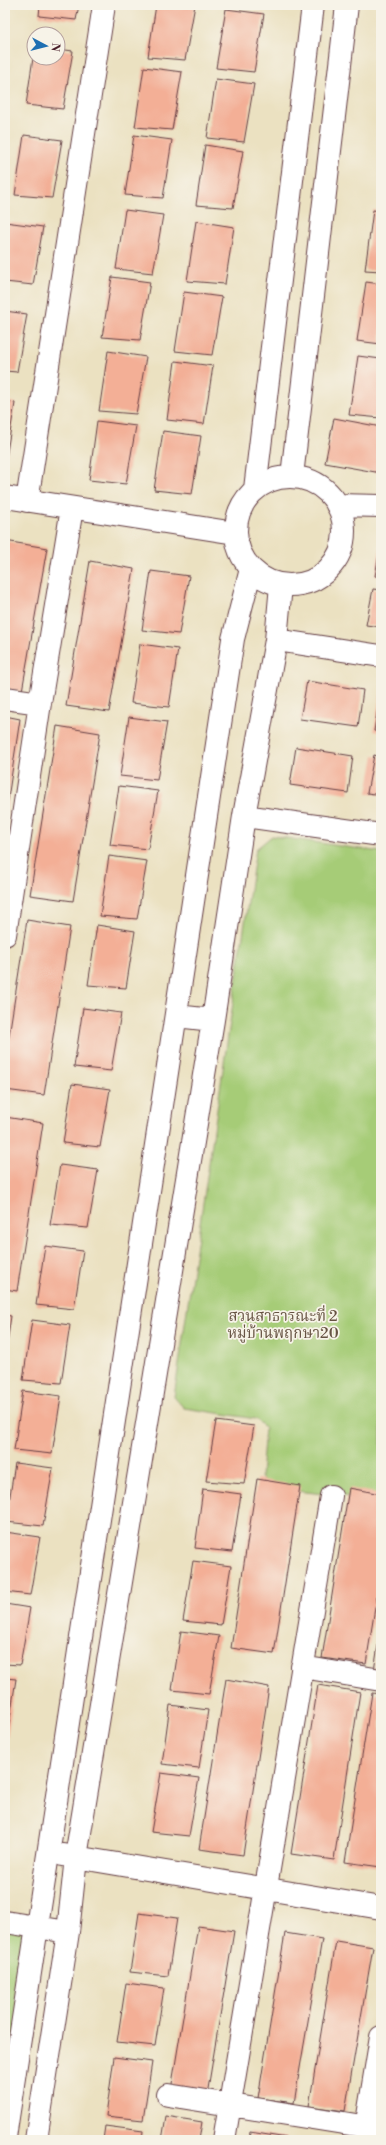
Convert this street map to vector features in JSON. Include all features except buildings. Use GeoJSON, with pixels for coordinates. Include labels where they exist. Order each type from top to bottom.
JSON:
{"type":"FeatureCollection","features":[{"type":"Feature","properties":{"kind":"street"},"geometry":{"type":"LineString","coordinates":[[27,501],[104,5]]}},
{"type":"Feature","properties":{"kind":"street"},"geometry":{"type":"LineString","coordinates":[[255,489],[313,5]]}},
{"type":"Feature","properties":{"kind":"street"},"geometry":{"type":"LineString","coordinates":[[292,476],[347,5]]}},
{"type":"Feature","properties":{"kind":"street"},"geometry":{"type":"LineString","coordinates":[[292,476],[318,484],[329,493],[337,504],[343,526],[343,538],[338,555],[328,569],[315,579],[298,584],[281,585],[264,579],[251,569],[240,553],[236,533],[238,517],[244,502],[255,489],[272,480],[292,476]]}},
{"type":"Feature","properties":{"kind":"street"},"geometry":{"type":"LineString","coordinates":[[5,497],[236,533]]}},
{"type":"Feature","properties":{"kind":"street"},"geometry":{"type":"LineString","coordinates":[[337,504],[381,506]]}},
{"type":"Feature","properties":{"kind":"street"},"geometry":{"type":"LineString","coordinates":[[5,935],[8,901],[72,508]]}},
{"type":"Feature","properties":{"kind":"street"},"geometry":{"type":"LineString","coordinates":[[5,2137],[234,638],[251,569]]}},
{"type":"Feature","properties":{"kind":"street"},"geometry":{"type":"LineString","coordinates":[[36,2140],[68,1932],[76,1857],[213,1020],[244,816],[276,640],[281,585]]}},
{"type":"Feature","properties":{"kind":"street"},"geometry":{"type":"LineString","coordinates":[[276,640],[381,656]]}},
{"type":"Feature","properties":{"kind":"street"},"geometry":{"type":"LineString","coordinates":[[5,698],[40,703]]}},
{"type":"Feature","properties":{"kind":"street"},"geometry":{"type":"LineString","coordinates":[[244,816],[381,835]]}},
{"type":"Feature","properties":{"kind":"street"},"geometry":{"type":"LineString","coordinates":[[176,1016],[213,1020]]}},
{"type":"Feature","properties":{"kind":"street"},"geometry":{"type":"LineString","coordinates":[[224,2140],[331,1496]]}},
{"type":"Feature","properties":{"kind":"street"},"geometry":{"type":"LineString","coordinates":[[302,1667],[381,1680]]}},
{"type":"Feature","properties":{"kind":"street"},"geometry":{"type":"LineString","coordinates":[[48,1852],[381,1908]]}},
{"type":"Feature","properties":{"kind":"street"},"geometry":{"type":"LineString","coordinates":[[5,1922],[68,1932]]}},
{"type":"Feature","properties":{"kind":"street"},"geometry":{"type":"LineString","coordinates":[[168,2095],[230,2105],[371,2132],[381,2037]]}},
{"type":"Feature","properties":{"kind":"green space","name":"สวนสาธารณะที่ 2 หมู่บ้านพฤกษา20"},"geometry":{"type":"Polygon","coordinates":[[[272,836],[381,852],[381,1500],[268,1488],[261,1477],[265,1428],[256,1419],[184,1408],[174,1397],[256,849],[272,836]]]}},
{"type":"Feature","properties":{"kind":"green space"},"geometry":{"type":"Polygon","coordinates":[[[5,1928],[43,1934],[5,2140],[5,1928]]]}}]}
